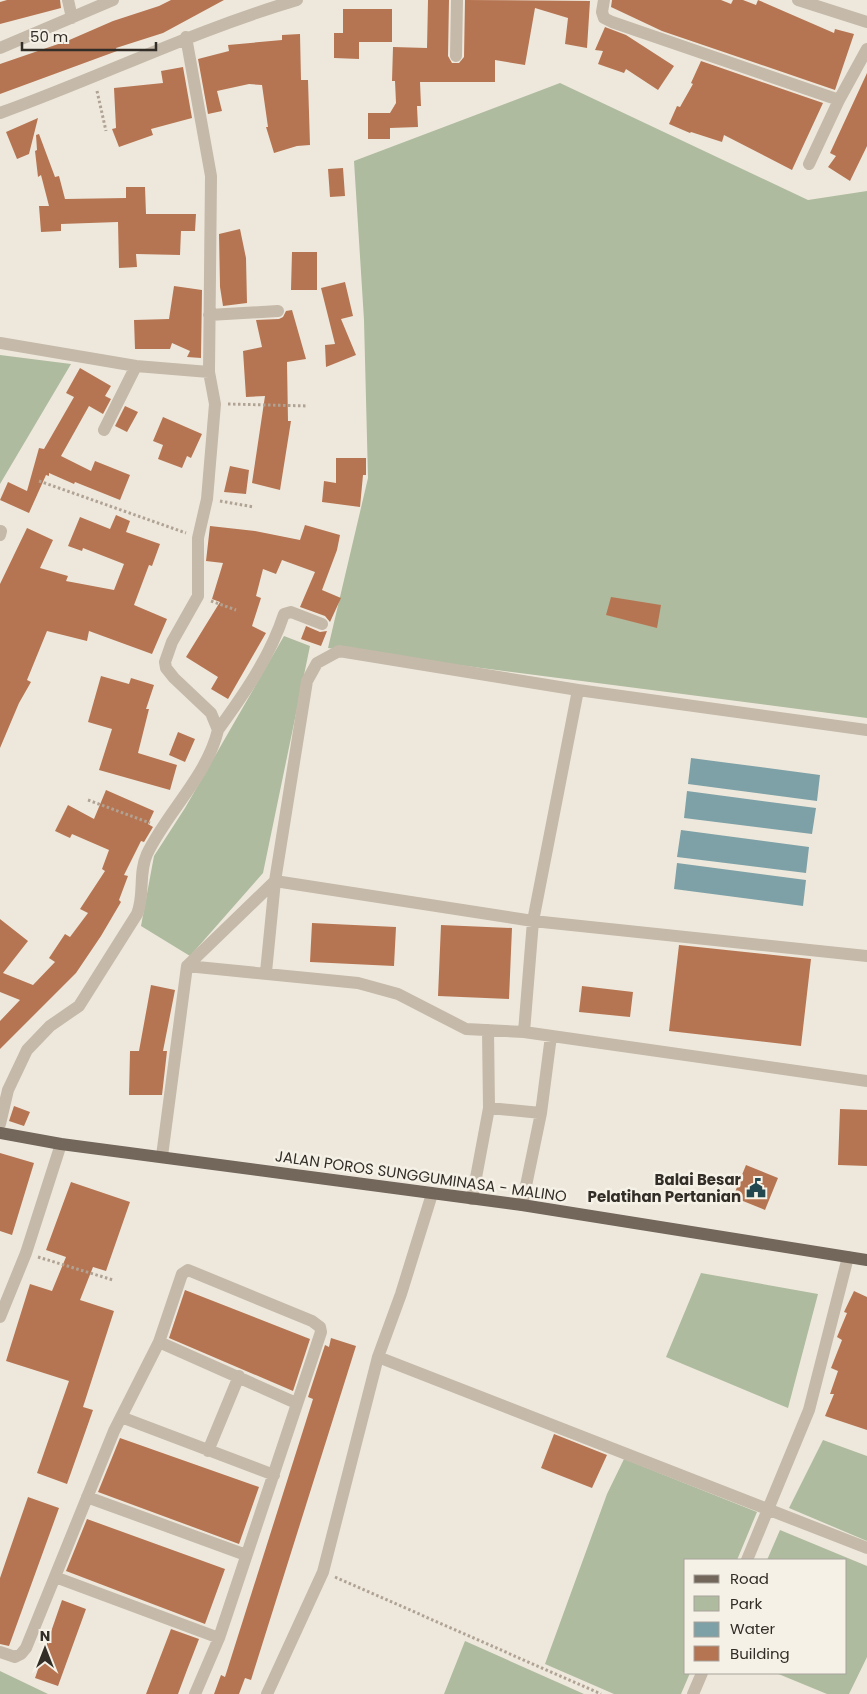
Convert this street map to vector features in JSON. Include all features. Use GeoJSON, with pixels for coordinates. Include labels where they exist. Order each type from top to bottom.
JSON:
{"type":"FeatureCollection","features":[{"type":"Feature","properties":{"kind":"main road","name":"JALAN POROS SUNGGUMINASA - MALINO"},"geometry":{"type":"LineString","coordinates":[[0,1133],[61,1144],[522,1205],[867,1260]]}},
{"type":"Feature","properties":{"kind":"street"},"geometry":{"type":"LineString","coordinates":[[68,0],[72,18]]}},
{"type":"Feature","properties":{"kind":"street"},"geometry":{"type":"LineString","coordinates":[[0,48],[113,0]]}},
{"type":"Feature","properties":{"kind":"street"},"geometry":{"type":"LineString","coordinates":[[0,113],[94,78],[186,38],[298,0]]}},
{"type":"Feature","properties":{"kind":"street"},"geometry":{"type":"LineString","coordinates":[[456,56],[457,0]]}},
{"type":"Feature","properties":{"kind":"street"},"geometry":{"type":"LineString","coordinates":[[604,0],[602,12],[604,18],[612,22],[839,100]]}},
{"type":"Feature","properties":{"kind":"street"},"geometry":{"type":"LineString","coordinates":[[798,0],[867,22]]}},
{"type":"Feature","properties":{"kind":"street"},"geometry":{"type":"LineString","coordinates":[[186,38],[210,169],[209,372],[215,404],[207,499],[198,538],[198,596],[172,642],[165,662],[166,668],[174,678],[211,713],[218,730]]}},
{"type":"Feature","properties":{"kind":"street"},"geometry":{"type":"LineString","coordinates":[[810,164],[839,100],[867,50]]}},
{"type":"Feature","properties":{"kind":"street"},"geometry":{"type":"LineString","coordinates":[[208,315],[278,311]]}},
{"type":"Feature","properties":{"kind":"street"},"geometry":{"type":"LineString","coordinates":[[0,343],[136,366],[209,372]]}},
{"type":"Feature","properties":{"kind":"street"},"geometry":{"type":"LineString","coordinates":[[104,430],[136,366]]}},
{"type":"Feature","properties":{"kind":"street"},"geometry":{"type":"LineString","coordinates":[[0,1124],[8,1090],[27,1050],[50,1026],[79,1006],[137,914],[141,904],[141,878],[144,862],[163,827],[206,761],[218,730],[252,681],[268,653],[284,614],[291,612],[322,624]]}},
{"type":"Feature","properties":{"kind":"street"},"geometry":{"type":"LineString","coordinates":[[266,972],[275,881],[307,680],[317,663],[339,651],[578,690],[867,730]]}},
{"type":"Feature","properties":{"kind":"street"},"geometry":{"type":"LineString","coordinates":[[524,1032],[533,921],[578,690]]}},
{"type":"Feature","properties":{"kind":"street"},"geometry":{"type":"LineString","coordinates":[[275,881],[533,921],[867,956]]}},
{"type":"Feature","properties":{"kind":"street"},"geometry":{"type":"LineString","coordinates":[[162,1156],[187,966],[275,881]]}},
{"type":"Feature","properties":{"kind":"street"},"geometry":{"type":"LineString","coordinates":[[187,966],[266,972],[358,983],[398,994],[466,1029],[524,1032],[867,1080]]}},
{"type":"Feature","properties":{"kind":"street"},"geometry":{"type":"LineString","coordinates":[[472,1199],[489,1108],[488,1030]]}},
{"type":"Feature","properties":{"kind":"street"},"geometry":{"type":"LineString","coordinates":[[522,1205],[541,1113],[551,1036]]}},
{"type":"Feature","properties":{"kind":"street"},"geometry":{"type":"LineString","coordinates":[[489,1108],[541,1113]]}},
{"type":"Feature","properties":{"kind":"street"},"geometry":{"type":"LineString","coordinates":[[0,1317],[26,1252],[61,1144]]}},
{"type":"Feature","properties":{"kind":"street"},"geometry":{"type":"LineString","coordinates":[[267,1694],[323,1572],[378,1357],[401,1294],[432,1194]]}},
{"type":"Feature","properties":{"kind":"street"},"geometry":{"type":"LineString","coordinates":[[747,1559],[810,1410],[848,1257]]}},
{"type":"Feature","properties":{"kind":"street"},"geometry":{"type":"LineString","coordinates":[[0,1652],[13,1657],[23,1652],[121,1417],[159,1342],[182,1274],[188,1270],[312,1321],[320,1327],[321,1332],[219,1638],[195,1694]]}},
{"type":"Feature","properties":{"kind":"street"},"geometry":{"type":"LineString","coordinates":[[159,1342],[296,1403]]}},
{"type":"Feature","properties":{"kind":"street"},"geometry":{"type":"LineString","coordinates":[[378,1357],[867,1548]]}},
{"type":"Feature","properties":{"kind":"street"},"geometry":{"type":"LineString","coordinates":[[208,1451],[239,1376]]}},
{"type":"Feature","properties":{"kind":"street"},"geometry":{"type":"LineString","coordinates":[[121,1417],[274,1475]]}},
{"type":"Feature","properties":{"kind":"street"},"geometry":{"type":"LineString","coordinates":[[87,1497],[246,1555]]}},
{"type":"Feature","properties":{"kind":"street"},"geometry":{"type":"LineString","coordinates":[[55,1577],[219,1638]]}},
{"type":"Feature","properties":{"kind":"street"},"geometry":{"type":"LineString","coordinates":[[693,1694],[702,1674]]}},
{"type":"Feature","properties":{"kind":"path"},"geometry":{"type":"LineString","coordinates":[[94,78],[106,131]]}},
{"type":"Feature","properties":{"kind":"path"},"geometry":{"type":"LineString","coordinates":[[215,404],[308,406]]}},
{"type":"Feature","properties":{"kind":"path"},"geometry":{"type":"LineString","coordinates":[[39,481],[198,538]]}},
{"type":"Feature","properties":{"kind":"path"},"geometry":{"type":"LineString","coordinates":[[207,499],[254,507]]}},
{"type":"Feature","properties":{"kind":"path"},"geometry":{"type":"LineString","coordinates":[[198,596],[236,610]]}},
{"type":"Feature","properties":{"kind":"path"},"geometry":{"type":"LineString","coordinates":[[88,800],[163,827]]}},
{"type":"Feature","properties":{"kind":"path"},"geometry":{"type":"LineString","coordinates":[[26,1252],[113,1280]]}},
{"type":"Feature","properties":{"kind":"path"},"geometry":{"type":"LineString","coordinates":[[323,1572],[601,1694]]}},
{"type":"Feature","properties":{"kind":"green space"},"geometry":{"type":"Polygon","coordinates":[[[560,83],[808,200],[867,191],[867,718],[328,648],[368,478],[364,320],[354,161],[560,83]]]}},
{"type":"Feature","properties":{"kind":"green space"},"geometry":{"type":"Polygon","coordinates":[[[0,355],[71,364],[0,484],[0,355]]]}},
{"type":"Feature","properties":{"kind":"green space"},"geometry":{"type":"Polygon","coordinates":[[[284,636],[310,646],[263,873],[190,956],[141,926],[154,856],[185,808],[284,636]]]}},
{"type":"Feature","properties":{"kind":"green space"},"geometry":{"type":"Polygon","coordinates":[[[701,1273],[818,1294],[788,1408],[666,1357],[701,1273]]]}},
{"type":"Feature","properties":{"kind":"green space"},"geometry":{"type":"Polygon","coordinates":[[[823,1440],[867,1456],[867,1541],[789,1508],[823,1440]]]}},
{"type":"Feature","properties":{"kind":"green space"},"geometry":{"type":"Polygon","coordinates":[[[624,1459],[757,1512],[737,1559],[684,1559],[684,1674],[690,1674],[681,1694],[614,1694],[545,1664],[607,1494],[624,1459]]]}},
{"type":"Feature","properties":{"kind":"green space"},"geometry":{"type":"Polygon","coordinates":[[[780,1530],[867,1566],[867,1657],[849,1694],[827,1694],[778,1674],[847,1674],[847,1559],[767,1559],[780,1530]]]}},
{"type":"Feature","properties":{"kind":"green space"},"geometry":{"type":"Polygon","coordinates":[[[465,1641],[584,1694],[444,1694],[465,1641]]]}},
{"type":"Feature","properties":{"kind":"green space"},"geometry":{"type":"Polygon","coordinates":[[[0,1671],[48,1694],[0,1694],[0,1671]]]}},
{"type":"Feature","properties":{"kind":"water"},"geometry":{"type":"Polygon","coordinates":[[[691,758],[820,775],[817,801],[688,784],[691,758]]]}},
{"type":"Feature","properties":{"kind":"water"},"geometry":{"type":"Polygon","coordinates":[[[687,791],[816,808],[812,834],[684,818],[687,791]]]}},
{"type":"Feature","properties":{"kind":"water"},"geometry":{"type":"Polygon","coordinates":[[[681,830],[809,847],[806,873],[677,857],[681,830]]]}},
{"type":"Feature","properties":{"kind":"water"},"geometry":{"type":"Polygon","coordinates":[[[677,863],[806,880],[803,906],[674,889],[677,863]]]}},
{"type":"Feature","properties":{"kind":"building"},"geometry":{"type":"Polygon","coordinates":[[[7,0],[60,0],[61,8],[0,24],[0,2],[7,0]]]}},
{"type":"Feature","properties":{"kind":"building"},"geometry":{"type":"Polygon","coordinates":[[[171,0],[224,0],[163,33],[116,48],[117,51],[0,94],[0,64],[67,41],[113,21],[159,6],[171,0]]]}},
{"type":"Feature","properties":{"kind":"building"},"geometry":{"type":"Polygon","coordinates":[[[428,0],[449,0],[448,56],[452,63],[459,63],[464,57],[465,0],[590,1],[587,48],[565,44],[568,18],[535,8],[525,65],[495,60],[495,82],[420,82],[421,106],[417,106],[418,127],[390,128],[390,139],[368,139],[368,113],[390,113],[396,103],[395,81],[392,81],[393,47],[427,48],[428,0]]]}},
{"type":"Feature","properties":{"kind":"building"},"geometry":{"type":"Polygon","coordinates":[[[612,0],[721,0],[731,4],[733,0],[743,0],[756,5],[758,0],[834,33],[835,29],[854,34],[835,90],[662,31],[611,7],[612,0]]]}},
{"type":"Feature","properties":{"kind":"building"},"geometry":{"type":"Polygon","coordinates":[[[343,9],[392,9],[392,42],[359,42],[359,59],[334,58],[334,33],[343,33],[343,9]]]}},
{"type":"Feature","properties":{"kind":"building"},"geometry":{"type":"Polygon","coordinates":[[[605,27],[626,35],[674,66],[658,90],[626,69],[624,73],[598,64],[603,51],[595,50],[605,27]]]}},
{"type":"Feature","properties":{"kind":"building"},"geometry":{"type":"Polygon","coordinates":[[[300,34],[301,80],[308,80],[310,145],[297,146],[274,153],[266,127],[268,127],[262,85],[249,84],[217,91],[222,111],[208,114],[198,59],[229,51],[228,45],[282,40],[282,35],[300,34]]]}},
{"type":"Feature","properties":{"kind":"building"},"geometry":{"type":"Polygon","coordinates":[[[701,61],[823,103],[792,170],[724,135],[722,142],[690,133],[669,124],[677,106],[680,107],[693,84],[691,83],[701,61]]]}},
{"type":"Feature","properties":{"kind":"building"},"geometry":{"type":"Polygon","coordinates":[[[183,67],[192,118],[151,129],[153,135],[119,147],[112,129],[116,128],[114,88],[163,83],[161,71],[183,67]]]}},
{"type":"Feature","properties":{"kind":"building"},"geometry":{"type":"Polygon","coordinates":[[[867,73],[867,146],[850,181],[828,167],[836,156],[830,153],[867,73]]]}},
{"type":"Feature","properties":{"kind":"building"},"geometry":{"type":"Polygon","coordinates":[[[38,118],[29,154],[17,159],[6,132],[38,118]]]}},
{"type":"Feature","properties":{"kind":"building"},"geometry":{"type":"Polygon","coordinates":[[[39,134],[55,177],[59,176],[65,199],[126,198],[126,187],[145,187],[146,214],[196,214],[195,231],[181,231],[180,255],[136,254],[137,267],[119,268],[118,222],[61,224],[61,231],[41,232],[39,206],[49,206],[41,175],[38,177],[35,151],[37,150],[36,135],[39,134]]]}},
{"type":"Feature","properties":{"kind":"building"},"geometry":{"type":"Polygon","coordinates":[[[343,168],[345,196],[330,197],[328,169],[343,168]]]}},
{"type":"Feature","properties":{"kind":"building"},"geometry":{"type":"Polygon","coordinates":[[[240,229],[246,258],[247,303],[223,306],[220,287],[219,234],[240,229]]]}},
{"type":"Feature","properties":{"kind":"building"},"geometry":{"type":"Polygon","coordinates":[[[292,252],[317,252],[317,290],[291,290],[292,252]]]}},
{"type":"Feature","properties":{"kind":"building"},"geometry":{"type":"Polygon","coordinates":[[[345,282],[353,316],[341,319],[356,355],[326,367],[325,345],[335,344],[321,288],[345,282]]]}},
{"type":"Feature","properties":{"kind":"building"},"geometry":{"type":"Polygon","coordinates":[[[174,286],[202,290],[201,358],[187,357],[190,351],[172,343],[170,349],[135,349],[134,320],[169,319],[174,286]]]}},
{"type":"Feature","properties":{"kind":"building"},"geometry":{"type":"Polygon","coordinates":[[[292,310],[306,359],[287,362],[288,421],[291,421],[280,490],[252,483],[265,396],[246,397],[243,351],[262,347],[256,320],[279,319],[283,317],[286,311],[292,310]]]}},
{"type":"Feature","properties":{"kind":"building"},"geometry":{"type":"Polygon","coordinates":[[[80,368],[111,386],[105,396],[111,399],[103,414],[89,406],[61,456],[91,471],[95,461],[130,475],[120,500],[49,473],[49,476],[46,475],[29,513],[0,500],[8,482],[27,491],[39,448],[44,449],[74,397],[66,393],[80,368]]]}},
{"type":"Feature","properties":{"kind":"building"},"geometry":{"type":"Polygon","coordinates":[[[125,406],[138,412],[127,432],[115,426],[125,406]]]}},
{"type":"Feature","properties":{"kind":"building"},"geometry":{"type":"Polygon","coordinates":[[[163,417],[202,434],[191,458],[187,456],[182,468],[158,459],[163,445],[153,441],[163,417]]]}},
{"type":"Feature","properties":{"kind":"building"},"geometry":{"type":"Polygon","coordinates":[[[336,458],[366,458],[366,475],[363,475],[360,507],[322,502],[324,481],[336,483],[336,458]]]}},
{"type":"Feature","properties":{"kind":"building"},"geometry":{"type":"Polygon","coordinates":[[[230,466],[249,470],[246,494],[224,492],[230,466]]]}},
{"type":"Feature","properties":{"kind":"building"},"geometry":{"type":"Polygon","coordinates":[[[116,515],[130,521],[126,532],[160,544],[152,566],[149,565],[134,605],[167,619],[152,654],[89,631],[87,641],[47,631],[27,680],[31,682],[19,703],[0,748],[0,584],[27,528],[53,540],[40,568],[68,576],[66,581],[114,590],[124,564],[83,548],[82,551],[68,546],[80,517],[110,529],[116,515]]]}},
{"type":"Feature","properties":{"kind":"building"},"geometry":{"type":"Polygon","coordinates":[[[305,525],[340,535],[337,550],[322,590],[341,598],[330,622],[325,616],[300,607],[315,572],[282,560],[276,574],[263,569],[256,596],[261,598],[252,626],[266,633],[228,699],[211,689],[218,677],[186,657],[220,602],[212,599],[223,563],[206,561],[210,526],[255,531],[300,540],[305,525]]]}},
{"type":"Feature","properties":{"kind":"building"},"geometry":{"type":"Polygon","coordinates":[[[611,597],[661,605],[657,628],[606,615],[611,597]]]}},
{"type":"Feature","properties":{"kind":"building"},"geometry":{"type":"Polygon","coordinates":[[[306,626],[320,632],[327,631],[321,646],[301,639],[306,626]]]}},
{"type":"Feature","properties":{"kind":"building"},"geometry":{"type":"Polygon","coordinates":[[[101,676],[129,684],[131,678],[154,685],[146,709],[149,709],[138,753],[177,765],[170,790],[99,770],[112,729],[88,722],[101,676]]]}},
{"type":"Feature","properties":{"kind":"building"},"geometry":{"type":"Polygon","coordinates":[[[178,732],[195,739],[185,762],[169,755],[178,732]]]}},
{"type":"Feature","properties":{"kind":"building"},"geometry":{"type":"Polygon","coordinates":[[[106,790],[154,811],[148,824],[153,827],[144,842],[141,841],[124,875],[128,876],[119,900],[121,902],[76,973],[0,1049],[0,1021],[20,1000],[0,992],[0,919],[28,941],[3,973],[33,985],[55,962],[49,958],[65,934],[70,937],[88,913],[80,909],[105,871],[102,869],[109,850],[72,834],[70,838],[55,831],[68,805],[94,819],[106,790]]]}},
{"type":"Feature","properties":{"kind":"building"},"geometry":{"type":"Polygon","coordinates":[[[312,923],[396,927],[394,966],[310,962],[312,923]]]}},
{"type":"Feature","properties":{"kind":"building"},"geometry":{"type":"Polygon","coordinates":[[[441,925],[512,928],[509,999],[438,996],[441,925]]]}},
{"type":"Feature","properties":{"kind":"building"},"geometry":{"type":"Polygon","coordinates":[[[679,945],[811,959],[801,1046],[669,1031],[679,945]]]}},
{"type":"Feature","properties":{"kind":"building"},"geometry":{"type":"Polygon","coordinates":[[[151,985],[175,990],[163,1051],[167,1051],[162,1095],[129,1095],[130,1051],[139,1051],[151,985]]]}},
{"type":"Feature","properties":{"kind":"building"},"geometry":{"type":"Polygon","coordinates":[[[582,986],[633,992],[630,1017],[579,1012],[582,986]]]}},
{"type":"Feature","properties":{"kind":"building"},"geometry":{"type":"Polygon","coordinates":[[[14,1106],[30,1112],[24,1126],[9,1121],[14,1106]]]}},
{"type":"Feature","properties":{"kind":"building"},"geometry":{"type":"Polygon","coordinates":[[[840,1109],[867,1110],[867,1166],[838,1165],[840,1109]]]}},
{"type":"Feature","properties":{"kind":"building"},"geometry":{"type":"Polygon","coordinates":[[[0,1153],[34,1163],[12,1235],[0,1231],[0,1153]]]}},
{"type":"Feature","properties":{"kind":"building","name":"Balai Besar Pelatihan Pertanian"},"geometry":{"type":"Polygon","coordinates":[[[746,1165],[778,1178],[765,1210],[733,1197],[746,1165]]]}},
{"type":"Feature","properties":{"kind":"building"},"geometry":{"type":"Polygon","coordinates":[[[71,1182],[130,1202],[106,1271],[93,1267],[80,1300],[114,1311],[83,1407],[93,1410],[67,1484],[37,1473],[69,1381],[6,1361],[30,1284],[52,1291],[66,1257],[46,1250],[71,1182]]]}},
{"type":"Feature","properties":{"kind":"building"},"geometry":{"type":"Polygon","coordinates":[[[185,1290],[310,1339],[293,1391],[169,1338],[185,1290]]]}},
{"type":"Feature","properties":{"kind":"building"},"geometry":{"type":"Polygon","coordinates":[[[854,1291],[867,1297],[867,1430],[825,1416],[834,1394],[830,1394],[838,1371],[831,1368],[842,1340],[837,1337],[847,1313],[844,1312],[854,1291]]]}},
{"type":"Feature","properties":{"kind":"building"},"geometry":{"type":"Polygon","coordinates":[[[331,1338],[356,1346],[251,1680],[245,1678],[239,1694],[214,1694],[221,1675],[225,1677],[313,1399],[308,1397],[325,1345],[329,1347],[331,1338]]]}},
{"type":"Feature","properties":{"kind":"building"},"geometry":{"type":"Polygon","coordinates":[[[554,1434],[607,1455],[592,1488],[541,1468],[554,1434]]]}},
{"type":"Feature","properties":{"kind":"building"},"geometry":{"type":"Polygon","coordinates":[[[120,1438],[259,1487],[239,1544],[98,1492],[120,1438]]]}},
{"type":"Feature","properties":{"kind":"building"},"geometry":{"type":"Polygon","coordinates":[[[28,1497],[59,1508],[9,1646],[0,1644],[0,1578],[28,1497]]]}},
{"type":"Feature","properties":{"kind":"building"},"geometry":{"type":"Polygon","coordinates":[[[87,1519],[225,1569],[205,1624],[66,1571],[87,1519]]]}},
{"type":"Feature","properties":{"kind":"building"},"geometry":{"type":"Polygon","coordinates":[[[62,1600],[86,1609],[58,1686],[35,1678],[62,1600]]]}},
{"type":"Feature","properties":{"kind":"building"},"geometry":{"type":"Polygon","coordinates":[[[171,1629],[199,1639],[178,1694],[146,1694],[171,1629]]]}},
{"type":"Feature","properties":{"kind":"place","name":"Balai Besar Pelatihan Pertanian"},"geometry":{"type":"Point","coordinates":[756,1188]}}]}
